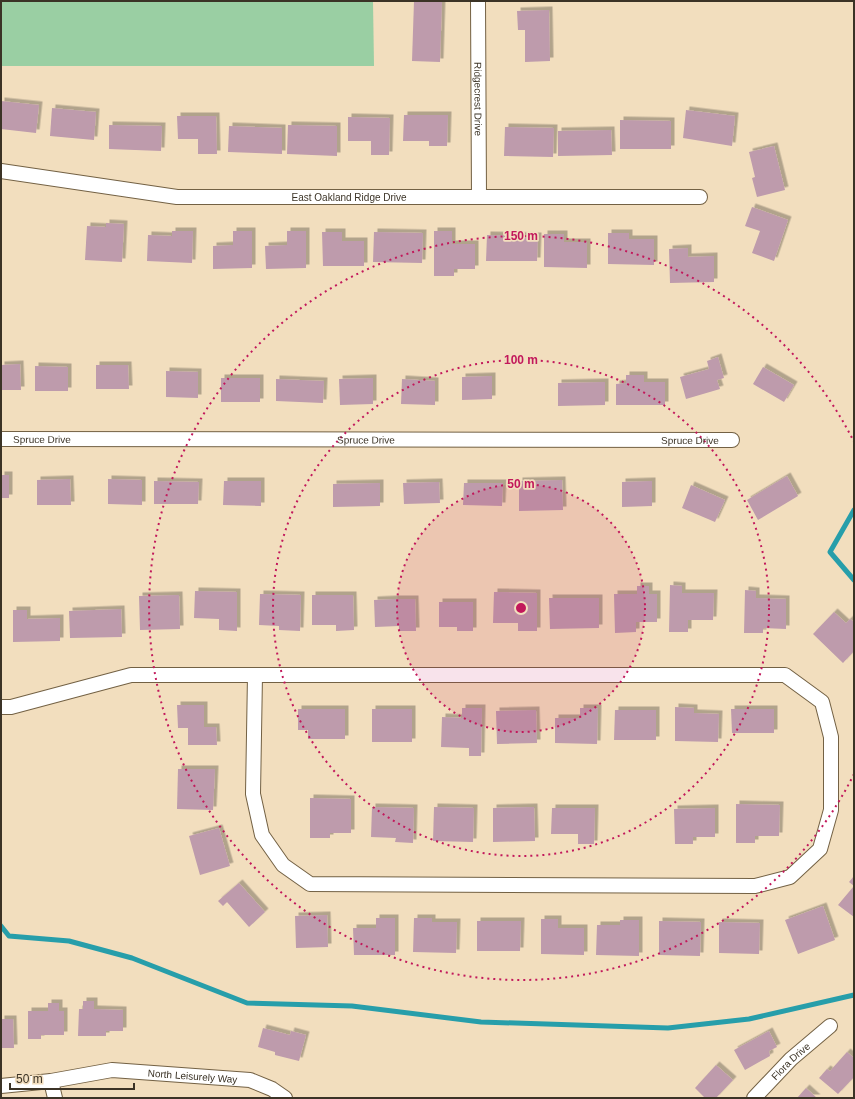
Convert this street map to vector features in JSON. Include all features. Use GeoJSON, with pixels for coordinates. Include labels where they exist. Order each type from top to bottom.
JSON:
{"type":"FeatureCollection","features":[{"type":"Feature","properties":{"kind":"street","name":"Ridgecrest Drive"},"geometry":{"type":"LineString","coordinates":[[478,1],[479,197]]}},
{"type":"Feature","properties":{"kind":"street","name":"East Oakland Ridge Drive"},"geometry":{"type":"LineString","coordinates":[[1,171],[176,197],[700,197]]}},
{"type":"Feature","properties":{"kind":"street","name":"Spruce Drive"},"geometry":{"type":"LineString","coordinates":[[1,439],[732,440]]}},
{"type":"Feature","properties":{"kind":"street"},"geometry":{"type":"LineString","coordinates":[[1,707],[11,707],[131,675],[255,675],[785,675],[822,702],[831,737],[831,810],[820,849],[790,877],[755,886],[310,884],[283,866],[262,836],[253,794],[255,675]]}},
{"type":"Feature","properties":{"kind":"street","name":"Flora Drive"},"geometry":{"type":"LineString","coordinates":[[754,1098],[791,1059],[830,1026]]}},
{"type":"Feature","properties":{"kind":"street","name":"North Leisurely Way"},"geometry":{"type":"LineString","coordinates":[[1,1086],[51,1081],[112,1070],[250,1080],[272,1089],[285,1098]]}},
{"type":"Feature","properties":{"kind":"street"},"geometry":{"type":"LineString","coordinates":[[51,1081],[55,1098]]}},
{"type":"Feature","properties":{"kind":"green space"},"geometry":{"type":"Polygon","coordinates":[[[1,1],[373,1],[374,66],[1,66],[1,1]]]}},
{"type":"Feature","properties":{"kind":"building"},"geometry":{"type":"Polygon","coordinates":[[[414,1],[442,1],[440,62],[412,61],[414,1]]]}},
{"type":"Feature","properties":{"kind":"building"},"geometry":{"type":"Polygon","coordinates":[[[549,10],[550,61],[525,62],[525,30],[518,30],[517,11],[549,10]]]}},
{"type":"Feature","properties":{"kind":"building"},"geometry":{"type":"Polygon","coordinates":[[[1,101],[39,105],[36,133],[1,129],[1,101]]]}},
{"type":"Feature","properties":{"kind":"building"},"geometry":{"type":"Polygon","coordinates":[[[52,108],[96,112],[94,140],[50,136],[52,108]]]}},
{"type":"Feature","properties":{"kind":"building"},"geometry":{"type":"Polygon","coordinates":[[[686,110],[735,116],[732,146],[683,138],[686,110]]]}},
{"type":"Feature","properties":{"kind":"building"},"geometry":{"type":"Polygon","coordinates":[[[404,115],[448,115],[447,146],[429,146],[429,141],[403,141],[404,115]]]}},
{"type":"Feature","properties":{"kind":"building"},"geometry":{"type":"Polygon","coordinates":[[[177,116],[216,116],[217,154],[198,154],[198,139],[178,139],[177,116]]]}},
{"type":"Feature","properties":{"kind":"building"},"geometry":{"type":"Polygon","coordinates":[[[348,117],[390,118],[389,155],[371,155],[371,141],[348,141],[348,117]]]}},
{"type":"Feature","properties":{"kind":"building"},"geometry":{"type":"Polygon","coordinates":[[[620,120],[671,121],[671,149],[620,149],[620,120]]]}},
{"type":"Feature","properties":{"kind":"building"},"geometry":{"type":"Polygon","coordinates":[[[109,125],[162,126],[161,151],[109,149],[109,125]]]}},
{"type":"Feature","properties":{"kind":"building"},"geometry":{"type":"Polygon","coordinates":[[[288,125],[337,126],[337,156],[287,154],[288,125]]]}},
{"type":"Feature","properties":{"kind":"building"},"geometry":{"type":"Polygon","coordinates":[[[229,126],[282,128],[282,154],[228,152],[229,126]]]}},
{"type":"Feature","properties":{"kind":"building"},"geometry":{"type":"Polygon","coordinates":[[[505,127],[554,128],[553,157],[504,156],[505,127]]]}},
{"type":"Feature","properties":{"kind":"building"},"geometry":{"type":"Polygon","coordinates":[[[611,130],[612,155],[558,156],[558,131],[611,130]]]}},
{"type":"Feature","properties":{"kind":"building"},"geometry":{"type":"Polygon","coordinates":[[[774,146],[785,190],[757,197],[752,178],[755,177],[749,152],[774,146]]]}},
{"type":"Feature","properties":{"kind":"building"},"geometry":{"type":"Polygon","coordinates":[[[752,207],[788,220],[774,261],[752,253],[760,231],[745,226],[752,207]]]}},
{"type":"Feature","properties":{"kind":"building"},"geometry":{"type":"Polygon","coordinates":[[[106,223],[124,224],[122,262],[85,260],[87,226],[106,227],[106,223]]]}},
{"type":"Feature","properties":{"kind":"building"},"geometry":{"type":"Polygon","coordinates":[[[172,231],[193,231],[192,263],[147,261],[148,235],[172,236],[172,231]]]}},
{"type":"Feature","properties":{"kind":"building"},"geometry":{"type":"Polygon","coordinates":[[[233,231],[252,231],[252,268],[213,269],[213,246],[233,245],[233,231]]]}},
{"type":"Feature","properties":{"kind":"building"},"geometry":{"type":"Polygon","coordinates":[[[287,231],[306,231],[306,268],[266,269],[265,246],[287,245],[287,231]]]}},
{"type":"Feature","properties":{"kind":"building"},"geometry":{"type":"Polygon","coordinates":[[[434,231],[452,231],[452,244],[475,244],[475,269],[454,269],[454,276],[434,276],[434,231]]]}},
{"type":"Feature","properties":{"kind":"building"},"geometry":{"type":"Polygon","coordinates":[[[322,232],[342,232],[342,241],[364,241],[364,266],[323,266],[322,232]]]}},
{"type":"Feature","properties":{"kind":"building"},"geometry":{"type":"Polygon","coordinates":[[[374,232],[423,233],[422,263],[373,262],[374,232]]]}},
{"type":"Feature","properties":{"kind":"building"},"geometry":{"type":"Polygon","coordinates":[[[608,233],[629,233],[629,239],[654,239],[654,265],[608,264],[608,233]]]}},
{"type":"Feature","properties":{"kind":"building"},"geometry":{"type":"Polygon","coordinates":[[[544,234],[564,234],[564,242],[587,242],[587,268],[544,267],[544,234]]]}},
{"type":"Feature","properties":{"kind":"building"},"geometry":{"type":"Polygon","coordinates":[[[487,235],[538,236],[537,261],[486,261],[487,235]]]}},
{"type":"Feature","properties":{"kind":"building"},"geometry":{"type":"Polygon","coordinates":[[[688,248],[688,257],[714,256],[714,282],[670,283],[669,249],[688,248]]]}},
{"type":"Feature","properties":{"kind":"building"},"geometry":{"type":"Polygon","coordinates":[[[718,357],[724,378],[717,380],[720,389],[686,399],[680,377],[709,369],[707,361],[718,357]]]}},
{"type":"Feature","properties":{"kind":"building"},"geometry":{"type":"Polygon","coordinates":[[[20,364],[21,390],[1,390],[1,365],[20,364]]]}},
{"type":"Feature","properties":{"kind":"building"},"geometry":{"type":"Polygon","coordinates":[[[96,365],[128,365],[129,389],[96,389],[96,365]]]}},
{"type":"Feature","properties":{"kind":"building"},"geometry":{"type":"Polygon","coordinates":[[[35,366],[68,367],[68,391],[35,391],[35,366]]]}},
{"type":"Feature","properties":{"kind":"building"},"geometry":{"type":"Polygon","coordinates":[[[763,367],[794,385],[784,402],[753,384],[763,367]]]}},
{"type":"Feature","properties":{"kind":"building"},"geometry":{"type":"Polygon","coordinates":[[[166,371],[198,372],[198,398],[166,397],[166,371]]]}},
{"type":"Feature","properties":{"kind":"building"},"geometry":{"type":"Polygon","coordinates":[[[626,375],[644,375],[644,382],[665,382],[665,405],[616,405],[616,384],[626,383],[626,375]]]}},
{"type":"Feature","properties":{"kind":"building"},"geometry":{"type":"Polygon","coordinates":[[[492,376],[492,399],[462,400],[462,377],[492,376]]]}},
{"type":"Feature","properties":{"kind":"building"},"geometry":{"type":"Polygon","coordinates":[[[221,378],[260,378],[260,402],[221,402],[221,378]]]}},
{"type":"Feature","properties":{"kind":"building"},"geometry":{"type":"Polygon","coordinates":[[[373,378],[373,404],[340,405],[339,379],[373,378]]]}},
{"type":"Feature","properties":{"kind":"building"},"geometry":{"type":"Polygon","coordinates":[[[276,379],[324,381],[323,403],[276,401],[276,379]]]}},
{"type":"Feature","properties":{"kind":"building"},"geometry":{"type":"Polygon","coordinates":[[[402,379],[435,381],[435,405],[401,404],[402,379]]]}},
{"type":"Feature","properties":{"kind":"building"},"geometry":{"type":"Polygon","coordinates":[[[605,382],[605,405],[558,406],[558,383],[605,382]]]}},
{"type":"Feature","properties":{"kind":"building"},"geometry":{"type":"Polygon","coordinates":[[[1,475],[9,475],[9,498],[1,498],[1,475]]]}},
{"type":"Feature","properties":{"kind":"building"},"geometry":{"type":"Polygon","coordinates":[[[787,476],[798,496],[758,520],[747,500],[787,476]]]}},
{"type":"Feature","properties":{"kind":"building"},"geometry":{"type":"Polygon","coordinates":[[[70,479],[71,505],[37,505],[37,480],[70,479]]]}},
{"type":"Feature","properties":{"kind":"building"},"geometry":{"type":"Polygon","coordinates":[[[108,479],[142,480],[142,505],[108,504],[108,479]]]}},
{"type":"Feature","properties":{"kind":"building"},"geometry":{"type":"Polygon","coordinates":[[[562,480],[563,510],[519,511],[519,481],[562,480]]]}},
{"type":"Feature","properties":{"kind":"building"},"geometry":{"type":"Polygon","coordinates":[[[154,481],[199,482],[198,504],[154,504],[154,481]]]}},
{"type":"Feature","properties":{"kind":"building"},"geometry":{"type":"Polygon","coordinates":[[[224,481],[261,481],[261,506],[223,505],[224,481]]]}},
{"type":"Feature","properties":{"kind":"building"},"geometry":{"type":"Polygon","coordinates":[[[652,481],[652,506],[622,507],[622,482],[652,481]]]}},
{"type":"Feature","properties":{"kind":"building"},"geometry":{"type":"Polygon","coordinates":[[[439,482],[440,503],[404,504],[403,483],[439,482]]]}},
{"type":"Feature","properties":{"kind":"building"},"geometry":{"type":"Polygon","coordinates":[[[380,483],[380,506],[333,507],[333,484],[380,483]]]}},
{"type":"Feature","properties":{"kind":"building"},"geometry":{"type":"Polygon","coordinates":[[[464,483],[503,483],[502,506],[463,505],[464,483]]]}},
{"type":"Feature","properties":{"kind":"building"},"geometry":{"type":"Polygon","coordinates":[[[691,485],[725,500],[715,522],[682,508],[691,485]]]}},
{"type":"Feature","properties":{"kind":"building"},"geometry":{"type":"Polygon","coordinates":[[[670,585],[682,586],[682,593],[714,593],[713,620],[688,620],[688,632],[669,632],[670,585]]]}},
{"type":"Feature","properties":{"kind":"building"},"geometry":{"type":"Polygon","coordinates":[[[637,586],[649,586],[649,594],[657,594],[657,622],[636,622],[636,632],[615,633],[614,594],[637,594],[637,586]]]}},
{"type":"Feature","properties":{"kind":"building"},"geometry":{"type":"Polygon","coordinates":[[[745,590],[756,591],[756,598],[786,599],[786,629],[763,628],[763,633],[744,633],[745,590]]]}},
{"type":"Feature","properties":{"kind":"building"},"geometry":{"type":"Polygon","coordinates":[[[195,591],[237,592],[237,631],[219,630],[219,619],[194,618],[195,591]]]}},
{"type":"Feature","properties":{"kind":"building"},"geometry":{"type":"Polygon","coordinates":[[[494,592],[537,593],[537,631],[518,631],[518,623],[493,623],[494,592]]]}},
{"type":"Feature","properties":{"kind":"building"},"geometry":{"type":"Polygon","coordinates":[[[260,594],[301,595],[300,631],[279,630],[279,626],[259,625],[260,594]]]}},
{"type":"Feature","properties":{"kind":"building"},"geometry":{"type":"Polygon","coordinates":[[[179,595],[180,629],[140,630],[139,596],[179,595]]]}},
{"type":"Feature","properties":{"kind":"building"},"geometry":{"type":"Polygon","coordinates":[[[312,595],[353,595],[354,630],[336,631],[336,625],[312,625],[312,595]]]}},
{"type":"Feature","properties":{"kind":"building"},"geometry":{"type":"Polygon","coordinates":[[[549,598],[599,598],[599,628],[550,629],[549,598]]]}},
{"type":"Feature","properties":{"kind":"building"},"geometry":{"type":"Polygon","coordinates":[[[415,599],[416,631],[399,631],[399,626],[375,627],[374,600],[415,599]]]}},
{"type":"Feature","properties":{"kind":"building"},"geometry":{"type":"Polygon","coordinates":[[[439,602],[473,602],[473,631],[457,631],[457,627],[439,627],[439,602]]]}},
{"type":"Feature","properties":{"kind":"building"},"geometry":{"type":"Polygon","coordinates":[[[121,609],[122,637],[70,638],[69,611],[121,609]]]}},
{"type":"Feature","properties":{"kind":"building"},"geometry":{"type":"Polygon","coordinates":[[[13,610],[27,610],[27,619],[60,618],[60,641],[13,642],[13,610]]]}},
{"type":"Feature","properties":{"kind":"building"},"geometry":{"type":"Polygon","coordinates":[[[834,612],[846,623],[850,619],[854,622],[854,651],[843,663],[813,634],[834,612]]]}},
{"type":"Feature","properties":{"kind":"building"},"geometry":{"type":"Polygon","coordinates":[[[177,705],[204,705],[204,727],[216,727],[217,745],[188,745],[188,728],[178,728],[177,705]]]}},
{"type":"Feature","properties":{"kind":"building"},"geometry":{"type":"Polygon","coordinates":[[[675,707],[694,708],[694,713],[719,714],[718,742],[675,741],[675,707]]]}},
{"type":"Feature","properties":{"kind":"building"},"geometry":{"type":"Polygon","coordinates":[[[462,708],[482,708],[481,756],[469,756],[469,748],[441,747],[442,717],[462,718],[462,708]]]}},
{"type":"Feature","properties":{"kind":"building"},"geometry":{"type":"Polygon","coordinates":[[[580,708],[598,708],[597,744],[555,743],[555,718],[580,718],[580,708]]]}},
{"type":"Feature","properties":{"kind":"building"},"geometry":{"type":"Polygon","coordinates":[[[298,709],[345,709],[345,739],[308,739],[308,730],[298,730],[298,709]]]}},
{"type":"Feature","properties":{"kind":"building"},"geometry":{"type":"Polygon","coordinates":[[[372,709],[412,709],[412,742],[372,742],[372,709]]]}},
{"type":"Feature","properties":{"kind":"building"},"geometry":{"type":"Polygon","coordinates":[[[731,709],[774,709],[774,733],[732,733],[731,709]]]}},
{"type":"Feature","properties":{"kind":"building"},"geometry":{"type":"Polygon","coordinates":[[[536,710],[537,743],[497,744],[496,711],[536,710]]]}},
{"type":"Feature","properties":{"kind":"building"},"geometry":{"type":"Polygon","coordinates":[[[615,710],[656,710],[656,740],[614,740],[615,710]]]}},
{"type":"Feature","properties":{"kind":"building"},"geometry":{"type":"Polygon","coordinates":[[[178,769],[215,769],[213,810],[177,809],[178,769]]]}},
{"type":"Feature","properties":{"kind":"building"},"geometry":{"type":"Polygon","coordinates":[[[310,798],[351,799],[351,833],[330,833],[330,838],[310,838],[310,798]]]}},
{"type":"Feature","properties":{"kind":"building"},"geometry":{"type":"Polygon","coordinates":[[[736,804],[780,805],[779,836],[755,836],[755,843],[736,843],[736,804]]]}},
{"type":"Feature","properties":{"kind":"building"},"geometry":{"type":"Polygon","coordinates":[[[372,807],[414,808],[413,843],[395,842],[396,838],[371,837],[372,807]]]}},
{"type":"Feature","properties":{"kind":"building"},"geometry":{"type":"Polygon","coordinates":[[[434,807],[474,808],[473,842],[433,841],[434,807]]]}},
{"type":"Feature","properties":{"kind":"building"},"geometry":{"type":"Polygon","coordinates":[[[534,807],[535,841],[493,842],[493,808],[534,807]]]}},
{"type":"Feature","properties":{"kind":"building"},"geometry":{"type":"Polygon","coordinates":[[[552,808],[595,808],[594,844],[578,844],[578,834],[551,834],[552,808]]]}},
{"type":"Feature","properties":{"kind":"building"},"geometry":{"type":"Polygon","coordinates":[[[715,808],[715,837],[693,837],[693,844],[675,844],[674,809],[715,808]]]}},
{"type":"Feature","properties":{"kind":"building"},"geometry":{"type":"Polygon","coordinates":[[[219,828],[230,866],[200,875],[189,836],[219,828]]]}},
{"type":"Feature","properties":{"kind":"building"},"geometry":{"type":"Polygon","coordinates":[[[854,876],[854,886],[849,882],[854,876]]]}},
{"type":"Feature","properties":{"kind":"building"},"geometry":{"type":"Polygon","coordinates":[[[239,883],[265,912],[249,927],[227,902],[223,906],[218,901],[239,883]]]}},
{"type":"Feature","properties":{"kind":"building"},"geometry":{"type":"Polygon","coordinates":[[[854,886],[854,917],[838,905],[854,886]]]}},
{"type":"Feature","properties":{"kind":"building"},"geometry":{"type":"Polygon","coordinates":[[[823,906],[835,940],[798,954],[785,920],[823,906]]]}},
{"type":"Feature","properties":{"kind":"building"},"geometry":{"type":"Polygon","coordinates":[[[327,915],[328,947],[296,948],[295,916],[327,915]]]}},
{"type":"Feature","properties":{"kind":"building"},"geometry":{"type":"Polygon","coordinates":[[[376,918],[395,918],[395,955],[354,955],[353,928],[376,928],[376,918]]]}},
{"type":"Feature","properties":{"kind":"building"},"geometry":{"type":"Polygon","coordinates":[[[414,918],[432,918],[432,922],[457,922],[456,953],[413,952],[414,918]]]}},
{"type":"Feature","properties":{"kind":"building"},"geometry":{"type":"Polygon","coordinates":[[[541,919],[558,919],[558,928],[584,928],[584,955],[541,954],[541,919]]]}},
{"type":"Feature","properties":{"kind":"building"},"geometry":{"type":"Polygon","coordinates":[[[620,920],[639,920],[639,956],[596,955],[597,925],[620,925],[620,920]]]}},
{"type":"Feature","properties":{"kind":"building"},"geometry":{"type":"Polygon","coordinates":[[[477,921],[521,921],[520,951],[477,951],[477,921]]]}},
{"type":"Feature","properties":{"kind":"building"},"geometry":{"type":"Polygon","coordinates":[[[659,921],[701,922],[700,956],[659,955],[659,921]]]}},
{"type":"Feature","properties":{"kind":"building"},"geometry":{"type":"Polygon","coordinates":[[[719,922],[760,923],[759,954],[719,953],[719,922]]]}},
{"type":"Feature","properties":{"kind":"building"},"geometry":{"type":"Polygon","coordinates":[[[83,1001],[94,1001],[94,1009],[123,1010],[123,1031],[106,1031],[106,1036],[78,1036],[79,1009],[83,1009],[83,1001]]]}},
{"type":"Feature","properties":{"kind":"building"},"geometry":{"type":"Polygon","coordinates":[[[48,1003],[59,1003],[59,1011],[64,1011],[64,1035],[41,1035],[41,1039],[28,1039],[28,1011],[48,1011],[48,1003]]]}},
{"type":"Feature","properties":{"kind":"building"},"geometry":{"type":"Polygon","coordinates":[[[1,1019],[13,1019],[14,1048],[1,1048],[1,1019]]]}},
{"type":"Feature","properties":{"kind":"building"},"geometry":{"type":"Polygon","coordinates":[[[263,1028],[290,1035],[291,1031],[306,1035],[299,1061],[275,1055],[275,1052],[258,1047],[263,1028]]]}},
{"type":"Feature","properties":{"kind":"building"},"geometry":{"type":"Polygon","coordinates":[[[769,1031],[777,1047],[769,1051],[770,1056],[745,1070],[734,1050],[769,1031]]]}},
{"type":"Feature","properties":{"kind":"building"},"geometry":{"type":"Polygon","coordinates":[[[847,1052],[854,1058],[854,1077],[838,1094],[819,1078],[827,1069],[830,1071],[847,1052]]]}},
{"type":"Feature","properties":{"kind":"building"},"geometry":{"type":"Polygon","coordinates":[[[716,1065],[733,1080],[716,1098],[705,1098],[695,1088],[716,1065]]]}},
{"type":"Feature","properties":{"kind":"building"},"geometry":{"type":"Polygon","coordinates":[[[806,1088],[817,1098],[797,1098],[806,1088]]]}},
{"type":"Feature","properties":{"kind":"waterway"},"geometry":{"type":"LineString","coordinates":[[854,510],[830,552],[854,580]]}},
{"type":"Feature","properties":{"kind":"waterway"},"geometry":{"type":"LineString","coordinates":[[1,926],[9,936],[69,941],[132,958],[247,1003],[352,1006],[481,1022],[668,1028],[749,1019],[854,995]]}}]}
